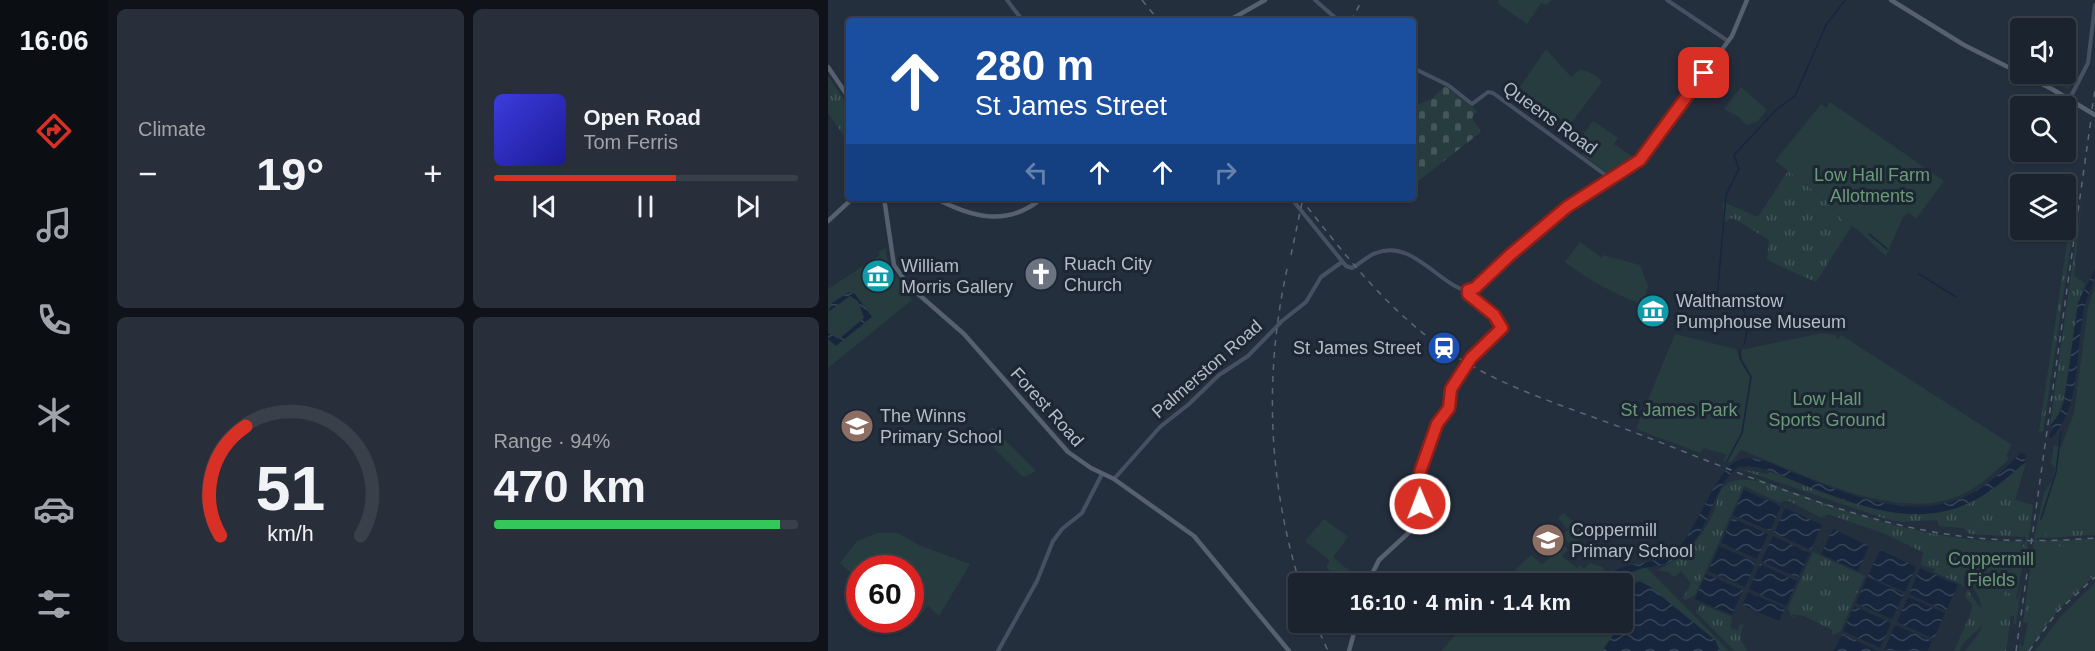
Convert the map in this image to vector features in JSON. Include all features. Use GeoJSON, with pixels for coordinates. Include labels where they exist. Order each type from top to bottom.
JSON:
{"type":"FeatureCollection","features":[{"type":"Feature","properties":{"kind":"main road"},"geometry":{"type":"LineString","coordinates":[[1233,18],[1265,0]]}},
{"type":"Feature","properties":{"kind":"main road"},"geometry":{"type":"LineString","coordinates":[[1473,292],[1567,207],[1643,156],[1728,41],[1747,0]]}},
{"type":"Feature","properties":{"kind":"main road"},"geometry":{"type":"LineString","coordinates":[[1891,0],[1969,48],[2061,96]]}},
{"type":"Feature","properties":{"kind":"main road"},"geometry":{"type":"LineString","coordinates":[[828,62],[846,88]]}},
{"type":"Feature","properties":{"kind":"main road"},"geometry":{"type":"LineString","coordinates":[[828,67],[846,94]]}},
{"type":"Feature","properties":{"kind":"main road"},"geometry":{"type":"LineString","coordinates":[[2076,104],[2095,115]]}},
{"type":"Feature","properties":{"kind":"main road"},"geometry":{"type":"LineString","coordinates":[[828,221],[850,201]]}},
{"type":"Feature","properties":{"kind":"main road","name":"Forest Road"},"geometry":{"type":"LineString","coordinates":[[884,201],[892,256],[903,280],[964,334],[1061,446],[1083,463],[1114,479],[1194,536],[1289,651]]}},
{"type":"Feature","properties":{"kind":"main road"},"geometry":{"type":"LineString","coordinates":[[941,201],[964,213],[999,216],[1024,210],[1038,201]]}},
{"type":"Feature","properties":{"kind":"main road"},"geometry":{"type":"LineString","coordinates":[[1373,573],[1380,560],[1409,535],[1419,521],[1420,472],[1437,424],[1449,408],[1451,389],[1470,359],[1502,328],[1494,315],[1473,292],[1467,291]]}},
{"type":"Feature","properties":{"kind":"main road"},"geometry":{"type":"LineString","coordinates":[[1349,651],[1354,633]]}},
{"type":"Feature","properties":{"kind":"street"},"geometry":{"type":"LineString","coordinates":[[1007,0],[1021,18]]}},
{"type":"Feature","properties":{"kind":"street"},"geometry":{"type":"LineString","coordinates":[[1314,0],[1336,18]]}},
{"type":"Feature","properties":{"kind":"street"},"geometry":{"type":"LineString","coordinates":[[1667,0],[1728,41]]}},
{"type":"Feature","properties":{"kind":"street"},"geometry":{"type":"LineString","coordinates":[[2071,96],[2088,63],[2095,5]]}},
{"type":"Feature","properties":{"kind":"street","name":"Queens Road"},"geometry":{"type":"LineString","coordinates":[[1416,69],[1448,85],[1472,105],[1488,92],[1493,93],[1611,179]]}},
{"type":"Feature","properties":{"kind":"street"},"geometry":{"type":"LineString","coordinates":[[1293,201],[1342,262],[1352,268],[1378,252],[1398,253],[1420,261],[1453,285],[1467,291]]}},
{"type":"Feature","properties":{"kind":"street","name":"Palmerston Road"},"geometry":{"type":"LineString","coordinates":[[1114,479],[1155,432],[1219,375],[1248,356],[1282,321],[1311,297],[1321,277],[1342,262]]}},
{"type":"Feature","properties":{"kind":"street"},"geometry":{"type":"LineString","coordinates":[[998,651],[1037,580],[1053,541],[1062,529],[1082,513],[1102,474]]}},
{"type":"Feature","properties":{"kind":"green space"},"geometry":{"type":"Polygon","coordinates":[[[1499,0],[1552,0],[1546,5],[1541,3],[1527,24],[1497,3],[1499,0]]]}},
{"type":"Feature","properties":{"kind":"green space"},"geometry":{"type":"Polygon","coordinates":[[[1546,49],[1571,77],[1579,70],[1583,70],[1592,73],[1602,82],[1569,126],[1518,90],[1546,49]]]}},
{"type":"Feature","properties":{"kind":"green space"},"geometry":{"type":"Polygon","coordinates":[[[828,76],[846,103],[846,134],[844,136],[828,113],[828,76]]]}},
{"type":"Feature","properties":{"kind":"green space"},"geometry":{"type":"Polygon","coordinates":[[[2053,84],[2072,84],[2069,89],[2053,84]]]}},
{"type":"Feature","properties":{"kind":"green space"},"geometry":{"type":"Polygon","coordinates":[[[1445,86],[1477,111],[1472,118],[1481,132],[1416,183],[1416,106],[1431,99],[1445,86]]]}},
{"type":"Feature","properties":{"kind":"green space"},"geometry":{"type":"Polygon","coordinates":[[[1741,87],[1767,110],[1757,122],[1746,125],[1739,117],[1724,109],[1741,87]]]}},
{"type":"Feature","properties":{"kind":"green space","name":"Low Hall Farm Allotments"},"geometry":{"type":"Polygon","coordinates":[[[1830,102],[1944,181],[1916,219],[1909,213],[1903,217],[1886,256],[1859,231],[1841,219],[1831,204],[1775,161],[1821,104],[1826,108],[1830,102]]]}},
{"type":"Feature","properties":{"kind":"green space"},"geometry":{"type":"Polygon","coordinates":[[[1593,121],[1618,138],[1614,144],[1635,158],[1611,176],[1582,155],[1588,147],[1579,140],[1593,121]]]}},
{"type":"Feature","properties":{"kind":"green space"},"geometry":{"type":"Polygon","coordinates":[[[1788,171],[1831,204],[1841,219],[1852,225],[1816,282],[1767,260],[1769,240],[1733,218],[1723,222],[1723,202],[1758,217],[1788,171]]]}},
{"type":"Feature","properties":{"kind":"green space"},"geometry":{"type":"Polygon","coordinates":[[[2082,197],[2074,276],[2085,284],[2076,317],[2063,400],[2058,415],[2050,425],[2076,240],[2082,197]]]}},
{"type":"Feature","properties":{"kind":"green space"},"geometry":{"type":"Polygon","coordinates":[[[2067,240],[2072,240],[2043,431],[2039,432],[2067,240]]]}},
{"type":"Feature","properties":{"kind":"green space"},"geometry":{"type":"Polygon","coordinates":[[[1580,242],[1602,258],[1603,255],[1640,265],[1648,286],[1643,305],[1602,287],[1565,262],[1580,242]]]}},
{"type":"Feature","properties":{"kind":"green space"},"geometry":{"type":"Polygon","coordinates":[[[886,248],[887,258],[894,272],[912,300],[828,368],[828,289],[880,255],[878,252],[886,248]]]}},
{"type":"Feature","properties":{"kind":"green space"},"geometry":{"type":"Polygon","coordinates":[[[2095,286],[2095,531],[2047,531],[2044,537],[2034,538],[2044,492],[2052,481],[2055,467],[2051,464],[2054,445],[2061,447],[2074,413],[2088,307],[2095,286]]]}},
{"type":"Feature","properties":{"kind":"green space","name":"Low Hall Sports Ground"},"geometry":{"type":"Polygon","coordinates":[[[1822,333],[1835,335],[1838,340],[1841,335],[2012,445],[2006,456],[2009,459],[1976,487],[1953,498],[1928,503],[1901,503],[1874,499],[1818,481],[1741,450],[1731,462],[1723,461],[1727,455],[1704,448],[1700,453],[1636,429],[1675,334],[1736,349],[1744,367],[1750,375],[1750,383],[1751,375],[1742,361],[1741,350],[1822,333]]]}},
{"type":"Feature","properties":{"kind":"green space"},"geometry":{"type":"Polygon","coordinates":[[[992,427],[1036,471],[1025,477],[1022,476],[983,437],[992,427]]]}},
{"type":"Feature","properties":{"kind":"green space"},"geometry":{"type":"Polygon","coordinates":[[[2095,444],[2095,535],[2042,538],[2043,535],[2036,540],[2040,541],[2039,545],[2041,541],[2095,539],[2095,575],[2059,609],[2028,651],[2019,651],[2020,643],[2023,648],[2028,623],[2023,622],[2035,533],[2095,444]]]}},
{"type":"Feature","properties":{"kind":"green space"},"geometry":{"type":"Polygon","coordinates":[[[2026,462],[2015,500],[2033,505],[2025,563],[2022,563],[2020,576],[2020,547],[2025,543],[2026,537],[1970,534],[1963,528],[1939,526],[1937,520],[1902,522],[1883,518],[1737,468],[1767,474],[1770,472],[1843,500],[1868,507],[1920,514],[1945,511],[1970,503],[2026,462]]]}},
{"type":"Feature","properties":{"kind":"green space"},"geometry":{"type":"Polygon","coordinates":[[[1753,477],[1886,523],[1955,537],[1990,541],[2025,541],[1964,576],[1964,588],[1961,584],[1934,572],[1935,569],[1921,565],[1923,552],[1883,533],[1828,514],[1822,518],[1789,501],[1780,503],[1744,486],[1695,595],[1685,600],[1683,598],[1691,583],[1681,571],[1674,577],[1669,572],[1657,570],[1683,554],[1697,539],[1714,512],[1719,495],[1727,483],[1741,480],[1759,482],[1753,477]]]}},
{"type":"Feature","properties":{"kind":"green space"},"geometry":{"type":"Polygon","coordinates":[[[1563,513],[1587,533],[1570,545],[1562,535],[1568,530],[1558,518],[1563,513]]]}},
{"type":"Feature","properties":{"kind":"green space"},"geometry":{"type":"Polygon","coordinates":[[[1324,519],[1348,537],[1333,557],[1352,573],[1330,573],[1326,567],[1330,561],[1305,541],[1324,519]]]}},
{"type":"Feature","properties":{"kind":"green space"},"geometry":{"type":"Polygon","coordinates":[[[877,533],[898,533],[919,545],[970,564],[939,616],[928,606],[924,611],[924,555],[846,555],[857,541],[877,533]]]}},
{"type":"Feature","properties":{"kind":"green space","name":"Coppermill Fields"},"geometry":{"type":"Polygon","coordinates":[[[1929,536],[2016,543],[2026,548],[2016,599],[2006,591],[1989,614],[1998,651],[1965,651],[1982,626],[1983,611],[1966,577],[1947,558],[1926,543],[1929,536]]]}},
{"type":"Feature","properties":{"kind":"green space"},"geometry":{"type":"Polygon","coordinates":[[[2095,543],[2095,571],[2056,608],[2026,650],[2023,649],[2034,587],[2031,586],[2036,545],[2070,547],[2095,543]]]}},
{"type":"Feature","properties":{"kind":"green space"},"geometry":{"type":"Polygon","coordinates":[[[1565,546],[1568,550],[1562,556],[1577,568],[1580,565],[1584,569],[1590,563],[1602,567],[1607,572],[1641,562],[1729,651],[1441,651],[1457,633],[1633,633],[1633,573],[1512,573],[1531,555],[1542,564],[1565,546]]]}},
{"type":"Feature","properties":{"kind":"green space"},"geometry":{"type":"Polygon","coordinates":[[[1813,552],[1865,576],[1840,632],[1832,635],[1832,630],[1804,616],[1793,614],[1792,616],[1797,618],[1792,618],[1788,608],[1813,552]]]}},
{"type":"Feature","properties":{"kind":"green space"},"geometry":{"type":"Polygon","coordinates":[[[846,555],[846,568],[840,563],[846,555]]]}},
{"type":"Feature","properties":{"kind":"green space"},"geometry":{"type":"Polygon","coordinates":[[[2022,579],[2016,624],[2013,624],[2014,616],[2011,616],[2006,651],[1998,651],[1987,618],[2005,588],[2018,599],[2022,579]]]}},
{"type":"Feature","properties":{"kind":"green space"},"geometry":{"type":"Polygon","coordinates":[[[2095,583],[2095,651],[2035,651],[2060,617],[2095,583]]]}},
{"type":"Feature","properties":{"kind":"green space"},"geometry":{"type":"Polygon","coordinates":[[[1967,589],[1979,606],[1983,607],[1993,600],[1983,629],[1982,625],[1959,651],[1954,651],[1971,613],[1972,604],[1966,598],[1967,589]]]}},
{"type":"Feature","properties":{"kind":"green space"},"geometry":{"type":"Polygon","coordinates":[[[1701,604],[1732,617],[1730,628],[1738,631],[1739,626],[1744,623],[1740,638],[1747,651],[1735,651],[1696,612],[1701,604]]]}},
{"type":"Feature","properties":{"kind":"water"},"geometry":{"type":"Polygon","coordinates":[[[2095,269],[2083,314],[2072,397],[2060,427],[2051,438],[2049,436],[2053,428],[2051,425],[2060,413],[2064,402],[2078,303],[2095,269]]]}},
{"type":"Feature","properties":{"kind":"water"},"geometry":{"type":"Polygon","coordinates":[[[849,292],[855,294],[872,317],[836,346],[828,339],[828,333],[839,339],[864,318],[858,301],[850,296],[828,312],[832,303],[849,292]]]}},
{"type":"Feature","properties":{"kind":"water"},"geometry":{"type":"Polygon","coordinates":[[[2022,452],[2027,457],[2024,460],[2026,462],[1999,484],[1970,502],[1948,510],[1926,514],[1904,514],[1859,505],[1767,470],[1738,467],[1720,489],[1695,542],[1685,552],[1669,563],[1631,573],[1611,573],[1620,568],[1659,559],[1679,547],[1724,472],[1741,459],[1768,462],[1863,498],[1887,504],[1911,506],[1935,505],[1958,499],[1981,488],[2022,452]]]}},
{"type":"Feature","properties":{"kind":"water"},"geometry":{"type":"Polygon","coordinates":[[[1744,490],[1781,506],[1770,531],[1733,515],[1744,490]]]}},
{"type":"Feature","properties":{"kind":"water"},"geometry":{"type":"Polygon","coordinates":[[[1785,508],[1822,525],[1811,550],[1774,533],[1785,508]]]}},
{"type":"Feature","properties":{"kind":"water"},"geometry":{"type":"Polygon","coordinates":[[[1732,518],[1768,534],[1757,559],[1721,543],[1732,518]]]}},
{"type":"Feature","properties":{"kind":"water"},"geometry":{"type":"Polygon","coordinates":[[[1833,529],[1869,546],[1858,571],[1821,554],[1833,529]]]}},
{"type":"Feature","properties":{"kind":"water"},"geometry":{"type":"Polygon","coordinates":[[[1773,536],[1810,553],[1798,578],[1761,561],[1773,536]]]}},
{"type":"Feature","properties":{"kind":"water"},"geometry":{"type":"Polygon","coordinates":[[[1719,546],[1756,562],[1745,587],[1708,571],[1719,546]]]}},
{"type":"Feature","properties":{"kind":"water"},"geometry":{"type":"Polygon","coordinates":[[[1880,550],[1916,567],[1905,592],[1868,576],[1880,550]]]}},
{"type":"Feature","properties":{"kind":"water"},"geometry":{"type":"Polygon","coordinates":[[[1760,564],[1797,581],[1786,606],[1749,589],[1760,564]]]}},
{"type":"Feature","properties":{"kind":"water"},"geometry":{"type":"Polygon","coordinates":[[[1920,568],[1958,585],[1946,611],[1909,594],[1920,568]]]}},
{"type":"Feature","properties":{"kind":"water"},"geometry":{"type":"Polygon","coordinates":[[[1706,574],[1743,590],[1732,615],[1695,599],[1706,574]]]}},
{"type":"Feature","properties":{"kind":"water"},"geometry":{"type":"Polygon","coordinates":[[[1867,577],[1904,594],[1892,619],[1856,603],[1867,577]]]}},
{"type":"Feature","properties":{"kind":"water"},"geometry":{"type":"Polygon","coordinates":[[[1639,581],[1649,586],[1715,640],[1720,651],[1602,651],[1613,635],[1612,633],[1633,633],[1633,584],[1639,581]]]}},
{"type":"Feature","properties":{"kind":"water"},"geometry":{"type":"Polygon","coordinates":[[[1748,592],[1785,608],[1779,621],[1742,605],[1748,592]]]}},
{"type":"Feature","properties":{"kind":"water"},"geometry":{"type":"Polygon","coordinates":[[[1908,597],[1945,613],[1934,639],[1897,622],[1908,597]]]}},
{"type":"Feature","properties":{"kind":"water"},"geometry":{"type":"Polygon","coordinates":[[[1854,606],[1891,623],[1880,648],[1843,631],[1854,606]]]}},
{"type":"Feature","properties":{"kind":"water"},"geometry":{"type":"Polygon","coordinates":[[[1895,625],[1932,641],[1928,651],[1884,650],[1895,625]]]}},
{"type":"Feature","properties":{"kind":"water"},"geometry":{"type":"Polygon","coordinates":[[[1842,634],[1878,651],[1834,651],[1842,634]]]}},
{"type":"Feature","properties":{"kind":"waterway"},"geometry":{"type":"LineString","coordinates":[[1744,344],[1748,325],[1746,314],[1738,305],[1717,297],[1726,195],[1739,169],[1734,155],[1777,109],[1795,96],[1826,25],[1845,0]]}},
{"type":"Feature","properties":{"kind":"waterway"},"geometry":{"type":"LineString","coordinates":[[1869,234],[1887,249]]}},
{"type":"Feature","properties":{"kind":"waterway"},"geometry":{"type":"LineString","coordinates":[[1919,274],[1956,297]]}},
{"type":"Feature","properties":{"kind":"waterway"},"geometry":{"type":"LineString","coordinates":[[1727,461],[1742,433],[1751,377],[1740,358],[1740,350]]}},
{"type":"Feature","properties":{"kind":"waterway"},"geometry":{"type":"LineString","coordinates":[[2041,519],[2056,472],[2061,432]]}},
{"type":"Feature","properties":{"kind":"railway"},"geometry":{"type":"LineString","coordinates":[[1142,0],[1157,18]]}},
{"type":"Feature","properties":{"kind":"railway"},"geometry":{"type":"LineString","coordinates":[[1353,18],[1362,0]]}},
{"type":"Feature","properties":{"kind":"railway"},"geometry":{"type":"LineString","coordinates":[[2092,109],[2095,90]]}},
{"type":"Feature","properties":{"kind":"railway"},"geometry":{"type":"LineString","coordinates":[[2016,651],[2091,119]]}},
{"type":"Feature","properties":{"kind":"railway"},"geometry":{"type":"LineString","coordinates":[[1302,201],[1366,278],[1402,315],[1464,362],[1510,385],[1785,490],[1865,516],[1946,534],[1983,539],[2039,541],[2095,538]]}},
{"type":"Feature","properties":{"kind":"railway"},"geometry":{"type":"LineString","coordinates":[[1291,255],[1302,201]]}},
{"type":"Feature","properties":{"kind":"railway"},"geometry":{"type":"LineString","coordinates":[[1287,269],[1275,348],[1273,427],[1281,506],[1297,573]]}},
{"type":"Feature","properties":{"kind":"railway"},"geometry":{"type":"LineString","coordinates":[[2029,651],[2057,612],[2095,577]]}},
{"type":"Feature","properties":{"kind":"railway"},"geometry":{"type":"LineString","coordinates":[[1320,633],[1328,651]]}},
{"type":"Feature","properties":{"kind":"place","name":"Ruach City Church"},"geometry":{"type":"Point","coordinates":[1041,274]}},
{"type":"Feature","properties":{"kind":"place","name":"William Morris Gallery"},"geometry":{"type":"Point","coordinates":[878,276]}},
{"type":"Feature","properties":{"kind":"place","name":"Walthamstow Pumphouse Museum"},"geometry":{"type":"Point","coordinates":[1653,311]}},
{"type":"Feature","properties":{"kind":"place","name":"St James Street"},"geometry":{"type":"Point","coordinates":[1444,348]}},
{"type":"Feature","properties":{"kind":"place","name":"The Winns Primary School"},"geometry":{"type":"Point","coordinates":[857,426]}},
{"type":"Feature","properties":{"kind":"place","name":"Coppermill Primary School"},"geometry":{"type":"Point","coordinates":[1548,540]}},
{"type":"Feature","properties":{"kind":"route"},"geometry":{"type":"LineString","coordinates":[[1420,504],[1418,485],[1420,472],[1437,424],[1449,408],[1451,389],[1471,358],[1502,328],[1494,315],[1467,291],[1470,288],[1474,289],[1567,207],[1640,160],[1704,73]]}},
{"type":"Feature","properties":{"kind":"park label","name":"St James Park"},"geometry":{"type":"Point","coordinates":[1679,410]}}]}
